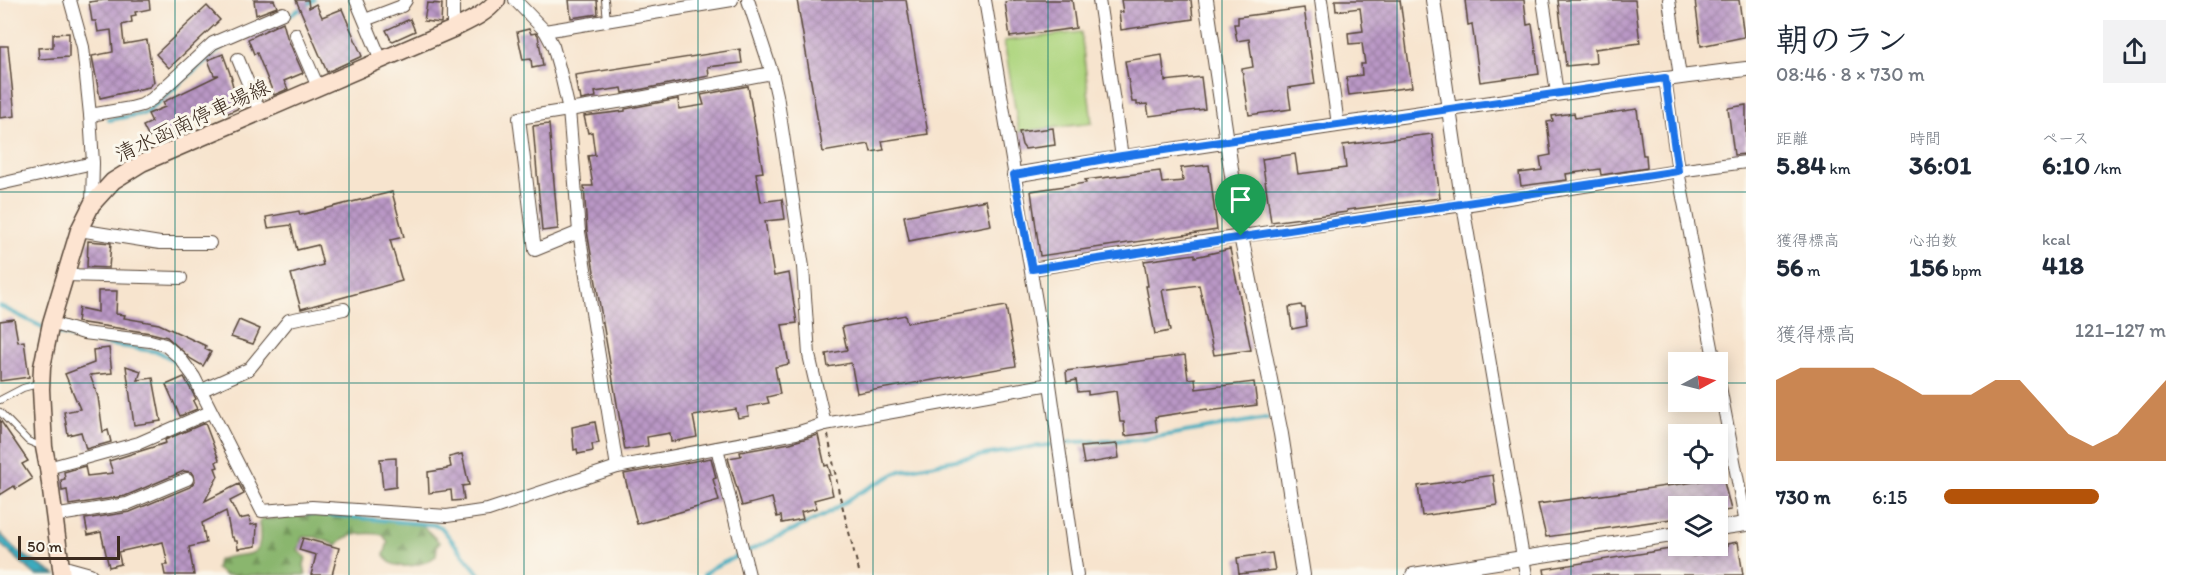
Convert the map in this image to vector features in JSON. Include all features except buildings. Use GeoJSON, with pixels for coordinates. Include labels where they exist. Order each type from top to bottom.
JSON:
{"type":"FeatureCollection","features":[{"type":"Feature","properties":{"kind":"main road","name":"清水函南停車場線"},"geometry":{"type":"LineString","coordinates":[[62,572],[44,447],[41,383],[51,323],[78,230],[92,204],[113,181],[142,163],[453,29],[476,17],[497,0]]}},
{"type":"Feature","properties":{"kind":"street"},"geometry":{"type":"LineString","coordinates":[[70,0],[83,47],[93,164],[92,204]]}},
{"type":"Feature","properties":{"kind":"street"},"geometry":{"type":"LineString","coordinates":[[356,0],[381,60]]}},
{"type":"Feature","properties":{"kind":"street"},"geometry":{"type":"LineString","coordinates":[[365,20],[402,6],[406,0]]}},
{"type":"Feature","properties":{"kind":"street"},"geometry":{"type":"LineString","coordinates":[[453,0],[453,29]]}},
{"type":"Feature","properties":{"kind":"street"},"geometry":{"type":"LineString","coordinates":[[515,0],[545,32],[553,46],[569,110],[579,232],[617,466]]}},
{"type":"Feature","properties":{"kind":"street"},"geometry":{"type":"LineString","coordinates":[[545,32],[689,4],[732,0]]}},
{"type":"Feature","properties":{"kind":"street"},"geometry":{"type":"LineString","coordinates":[[748,0],[772,73],[803,267],[809,355],[825,424]]}},
{"type":"Feature","properties":{"kind":"street"},"geometry":{"type":"LineString","coordinates":[[985,0],[1032,269],[1077,575]]}},
{"type":"Feature","properties":{"kind":"street"},"geometry":{"type":"LineString","coordinates":[[1100,0],[1122,156]]}},
{"type":"Feature","properties":{"kind":"street"},"geometry":{"type":"LineString","coordinates":[[1206,0],[1241,236],[1281,434],[1303,575]]}},
{"type":"Feature","properties":{"kind":"street"},"geometry":{"type":"LineString","coordinates":[[1321,0],[1338,125]]}},
{"type":"Feature","properties":{"kind":"street"},"geometry":{"type":"LineString","coordinates":[[1433,0],[1463,205],[1526,575]]}},
{"type":"Feature","properties":{"kind":"street"},"geometry":{"type":"LineString","coordinates":[[1543,0],[1557,93]]}},
{"type":"Feature","properties":{"kind":"street"},"geometry":{"type":"LineString","coordinates":[[1670,0],[1680,77]]}},
{"type":"Feature","properties":{"kind":"street"},"geometry":{"type":"LineString","coordinates":[[90,116],[142,105],[213,43],[283,13]]}},
{"type":"Feature","properties":{"kind":"street"},"geometry":{"type":"LineString","coordinates":[[296,34],[318,87]]}},
{"type":"Feature","properties":{"kind":"street"},"geometry":{"type":"LineString","coordinates":[[238,59],[260,112]]}},
{"type":"Feature","properties":{"kind":"street"},"geometry":{"type":"LineString","coordinates":[[1014,175],[1122,156],[1557,93],[1746,69]]}},
{"type":"Feature","properties":{"kind":"street"},"geometry":{"type":"LineString","coordinates":[[579,232],[535,250],[519,118],[772,73]]}},
{"type":"Feature","properties":{"kind":"street"},"geometry":{"type":"LineString","coordinates":[[1665,78],[1678,171],[1713,352]]}},
{"type":"Feature","properties":{"kind":"street"},"geometry":{"type":"LineString","coordinates":[[1032,269],[1746,162]]}},
{"type":"Feature","properties":{"kind":"street"},"geometry":{"type":"LineString","coordinates":[[0,184],[93,164]]}},
{"type":"Feature","properties":{"kind":"street"},"geometry":{"type":"LineString","coordinates":[[78,230],[160,243],[210,243]]}},
{"type":"Feature","properties":{"kind":"street"},"geometry":{"type":"LineString","coordinates":[[65,275],[181,278]]}},
{"type":"Feature","properties":{"kind":"street"},"geometry":{"type":"LineString","coordinates":[[200,391],[249,369],[289,320],[344,309]]}},
{"type":"Feature","properties":{"kind":"street"},"geometry":{"type":"LineString","coordinates":[[51,323],[84,333],[150,341],[171,348],[186,365],[262,510],[312,507],[447,516],[488,510],[617,466],[796,433],[825,424],[1050,384]]}},
{"type":"Feature","properties":{"kind":"street"},"geometry":{"type":"LineString","coordinates":[[48,468],[139,443],[210,412]]}},
{"type":"Feature","properties":{"kind":"street"},"geometry":{"type":"LineString","coordinates":[[1725,412],[1746,524],[1728,527]]}},
{"type":"Feature","properties":{"kind":"street"},"geometry":{"type":"LineString","coordinates":[[717,448],[749,575]]}},
{"type":"Feature","properties":{"kind":"street"},"geometry":{"type":"LineString","coordinates":[[53,516],[127,504],[187,479]]}},
{"type":"Feature","properties":{"kind":"street"},"geometry":{"type":"LineString","coordinates":[[1413,575],[1668,536]]}},
{"type":"Feature","properties":{"kind":"street"},"geometry":{"type":"LineString","coordinates":[[62,572],[90,575]]}},
{"type":"Feature","properties":{"kind":"lane"},"geometry":{"type":"LineString","coordinates":[[605,0],[607,21]]}},
{"type":"Feature","properties":{"kind":"lane"},"geometry":{"type":"LineString","coordinates":[[0,400],[23,388],[41,383]]}},
{"type":"Feature","properties":{"kind":"lane"},"geometry":{"type":"LineString","coordinates":[[0,412],[28,441],[44,447]]}},
{"type":"Feature","properties":{"kind":"path"},"geometry":{"type":"LineString","coordinates":[[825,424],[839,493],[860,575]]}},
{"type":"Feature","properties":{"kind":"green space"},"geometry":{"type":"Polygon","coordinates":[[[1081,32],[1092,123],[1019,132],[1004,41],[1081,32]]]}},
{"type":"Feature","properties":{"kind":"green space"},"geometry":{"type":"Polygon","coordinates":[[[329,514],[422,525],[440,543],[437,546],[436,556],[424,563],[401,566],[388,561],[384,555],[388,542],[383,535],[358,534],[346,538],[337,545],[315,537],[302,537],[298,551],[306,557],[304,565],[306,575],[225,575],[216,569],[218,560],[256,551],[260,536],[259,523],[262,519],[329,514]]]}},
{"type":"Feature","properties":{"kind":"water"},"geometry":{"type":"Polygon","coordinates":[[[0,533],[17,551],[56,575],[36,575],[32,572],[0,544],[0,533]]]}},
{"type":"Feature","properties":{"kind":"waterway"},"geometry":{"type":"LineString","coordinates":[[235,39],[278,23],[314,0]]}},
{"type":"Feature","properties":{"kind":"waterway"},"geometry":{"type":"LineString","coordinates":[[109,120],[146,113],[225,44]]}},
{"type":"Feature","properties":{"kind":"waterway"},"geometry":{"type":"LineString","coordinates":[[0,306],[46,329]]}},
{"type":"Feature","properties":{"kind":"waterway"},"geometry":{"type":"LineString","coordinates":[[53,332],[87,341],[159,352],[176,362]]}},
{"type":"Feature","properties":{"kind":"waterway"},"geometry":{"type":"LineString","coordinates":[[186,375],[196,395]]}},
{"type":"Feature","properties":{"kind":"waterway"},"geometry":{"type":"LineString","coordinates":[[704,575],[712,568],[827,514],[859,493],[900,471],[1025,448],[1074,442],[1139,440],[1267,418]]}},
{"type":"Feature","properties":{"kind":"waterway"},"geometry":{"type":"LineString","coordinates":[[307,513],[436,525],[441,527],[480,575]]}},
{"type":"Feature","properties":{"kind":"route"},"geometry":{"type":"LineString","coordinates":[[1665,78],[1678,171],[1471,204],[1241,236],[1032,269],[1014,175],[1122,156],[1665,78]]}}]}
